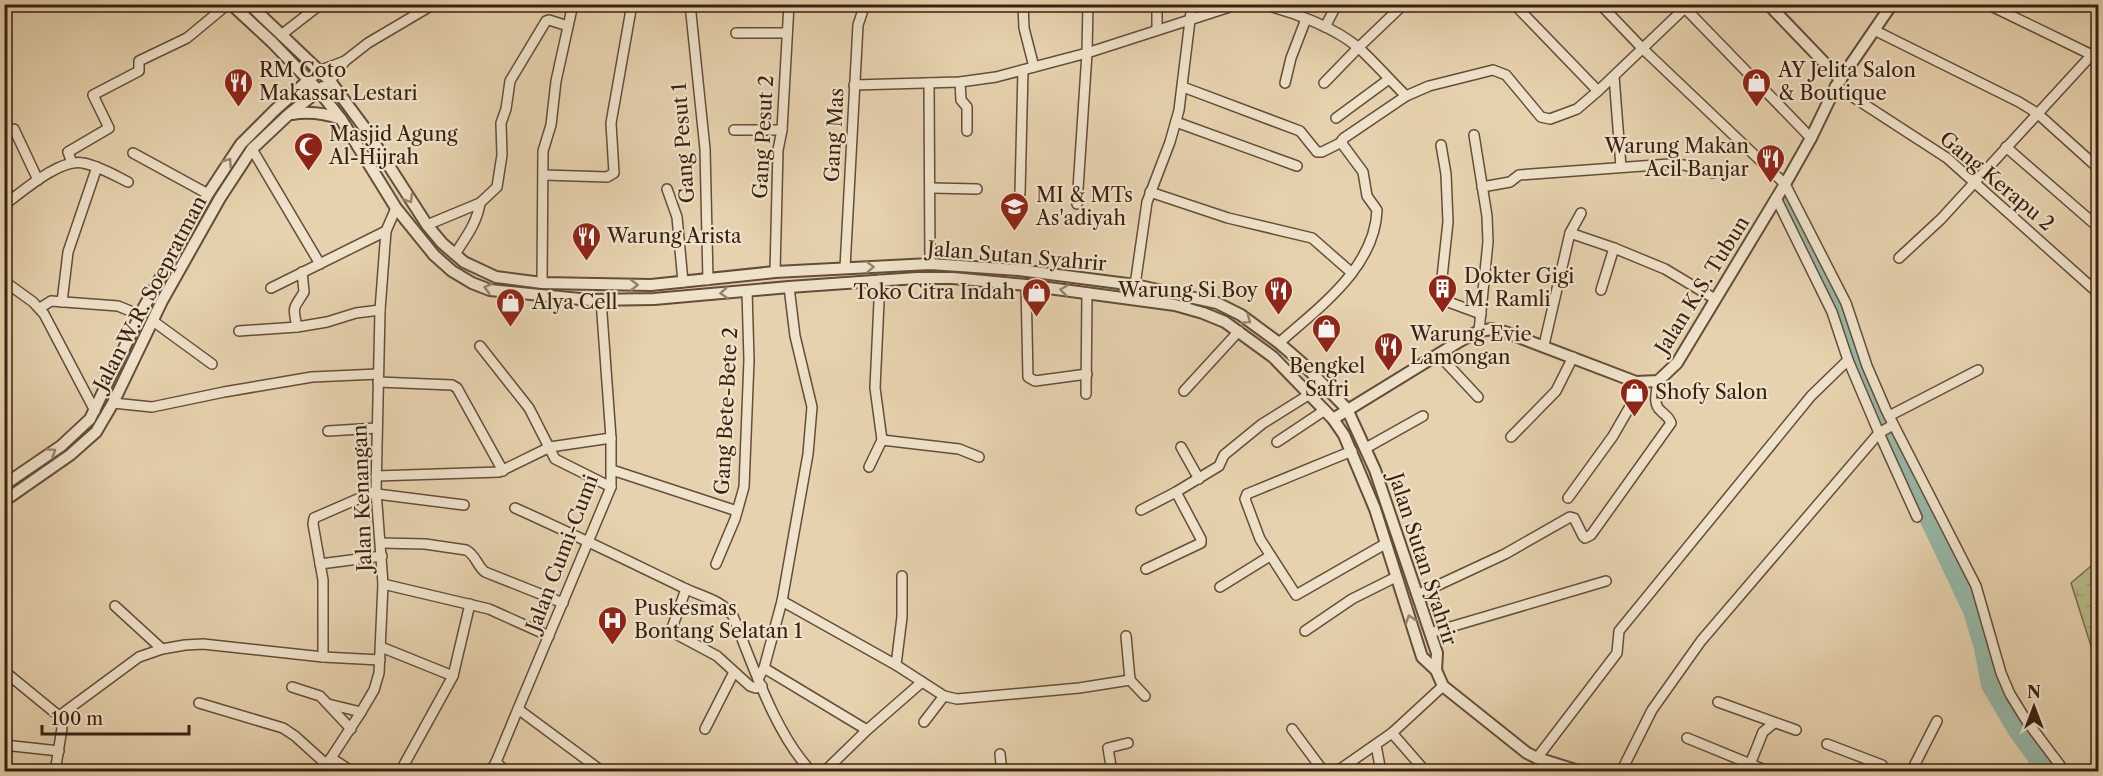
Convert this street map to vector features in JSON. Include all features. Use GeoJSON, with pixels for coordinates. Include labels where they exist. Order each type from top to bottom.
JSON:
{"type":"FeatureCollection","features":[{"type":"Feature","properties":{"kind":"street","name":"Jalan Sutan Syahrir"},"geometry":{"type":"LineString","coordinates":[[230,4],[319,91],[341,119],[396,208],[434,255],[452,271],[490,290],[601,300],[654,299],[880,280],[953,278],[1026,285],[1175,305],[1225,322],[1274,357],[1333,419],[1352,451],[1374,509],[1422,657],[1436,670]]}},
{"type":"Feature","properties":{"kind":"street"},"geometry":{"type":"LineString","coordinates":[[72,163],[68,152],[109,128],[93,95],[140,71],[139,61],[187,38],[230,4]]}},
{"type":"Feature","properties":{"kind":"street","name":"Jalan Sutan Syahrir"},"geometry":{"type":"LineString","coordinates":[[249,4],[330,81],[364,127],[427,225],[464,262],[496,277],[542,283],[612,285],[683,282],[776,272],[930,264],[1027,271],[1136,285],[1217,303],[1241,315],[1302,363],[1347,409],[1365,448],[1437,652],[1436,670]]}},
{"type":"Feature","properties":{"kind":"street"},"geometry":{"type":"LineString","coordinates":[[281,35],[321,4]]}},
{"type":"Feature","properties":{"kind":"street"},"geometry":{"type":"LineString","coordinates":[[330,81],[345,61],[368,43],[434,4]]}},
{"type":"Feature","properties":{"kind":"street"},"geometry":{"type":"LineString","coordinates":[[542,283],[543,151],[551,125],[556,81],[573,4]]}},
{"type":"Feature","properties":{"kind":"street"},"geometry":{"type":"LineString","coordinates":[[544,175],[607,177],[614,173],[611,123],[632,4]]}},
{"type":"Feature","properties":{"kind":"street","name":"Gang Pesut 1"},"geometry":{"type":"LineString","coordinates":[[690,4],[705,149],[708,280]]}},
{"type":"Feature","properties":{"kind":"street","name":"Gang Pesut 2"},"geometry":{"type":"LineString","coordinates":[[776,272],[778,150],[782,130],[789,4]]}},
{"type":"Feature","properties":{"kind":"street","name":"Gang Mas"},"geometry":{"type":"LineString","coordinates":[[844,268],[858,25],[865,4]]}},
{"type":"Feature","properties":{"kind":"street"},"geometry":{"type":"LineString","coordinates":[[1023,4],[1024,28],[1034,67]]}},
{"type":"Feature","properties":{"kind":"street"},"geometry":{"type":"LineString","coordinates":[[1077,204],[1088,4]]}},
{"type":"Feature","properties":{"kind":"street"},"geometry":{"type":"LineString","coordinates":[[1157,4],[1157,29]]}},
{"type":"Feature","properties":{"kind":"street"},"geometry":{"type":"LineString","coordinates":[[1136,285],[1145,213],[1150,192],[1176,122],[1183,87],[1192,4]]}},
{"type":"Feature","properties":{"kind":"street"},"geometry":{"type":"LineString","coordinates":[[854,85],[960,82],[996,77],[1087,53],[1239,4]]}},
{"type":"Feature","properties":{"kind":"street"},"geometry":{"type":"LineString","coordinates":[[1261,4],[1325,27],[1358,48],[1406,96]]}},
{"type":"Feature","properties":{"kind":"street"},"geometry":{"type":"LineString","coordinates":[[1295,15],[1300,4]]}},
{"type":"Feature","properties":{"kind":"street"},"geometry":{"type":"LineString","coordinates":[[1325,27],[1337,4]]}},
{"type":"Feature","properties":{"kind":"street"},"geometry":{"type":"LineString","coordinates":[[1324,83],[1404,4]]}},
{"type":"Feature","properties":{"kind":"street"},"geometry":{"type":"LineString","coordinates":[[1514,4],[1598,91]]}},
{"type":"Feature","properties":{"kind":"street"},"geometry":{"type":"LineString","coordinates":[[1600,4],[1643,49],[1785,184],[1846,303],[1867,366],[1892,422],[1976,586],[2001,673],[2010,694],[2026,720],[2065,771]]}},
{"type":"Feature","properties":{"kind":"street"},"geometry":{"type":"LineString","coordinates":[[1768,4],[1838,83]]}},
{"type":"Feature","properties":{"kind":"street","name":"Jalan K.S. Tubun"},"geometry":{"type":"LineString","coordinates":[[1479,332],[1492,329],[1505,332],[1636,382],[1658,381],[1677,363],[1785,184],[1838,83],[1892,4]]}},
{"type":"Feature","properties":{"kind":"street"},"geometry":{"type":"LineString","coordinates":[[1899,258],[1941,219],[2095,51],[1987,4]]}},
{"type":"Feature","properties":{"kind":"street"},"geometry":{"type":"LineString","coordinates":[[1183,87],[1300,132],[1317,152],[1322,152],[1342,142],[1344,138],[1406,96],[1429,86],[1493,70],[1506,75],[1538,114],[1550,119],[1577,109],[1643,49],[1685,6],[1811,138]]}},
{"type":"Feature","properties":{"kind":"street"},"geometry":{"type":"LineString","coordinates":[[1285,83],[1290,58],[1306,19]]}},
{"type":"Feature","properties":{"kind":"street"},"geometry":{"type":"LineString","coordinates":[[427,225],[480,202],[495,190],[500,179],[501,123],[510,81],[546,21],[568,26]]}},
{"type":"Feature","properties":{"kind":"street"},"geometry":{"type":"LineString","coordinates":[[1874,30],[2037,113],[2098,168]]}},
{"type":"Feature","properties":{"kind":"street"},"geometry":{"type":"LineString","coordinates":[[736,33],[787,33]]}},
{"type":"Feature","properties":{"kind":"street"},"geometry":{"type":"LineString","coordinates":[[321,70],[345,61]]}},
{"type":"Feature","properties":{"kind":"street","name":"Jalan W.R. Soepratman"},"geometry":{"type":"LineString","coordinates":[[4,485],[61,446],[86,424],[95,411],[140,315],[164,271],[208,194],[241,144],[321,70]]}},
{"type":"Feature","properties":{"kind":"street"},"geometry":{"type":"LineString","coordinates":[[1020,193],[1023,70]]}},
{"type":"Feature","properties":{"kind":"street"},"geometry":{"type":"LineString","coordinates":[[1614,76],[1621,167]]}},
{"type":"Feature","properties":{"kind":"street"},"geometry":{"type":"LineString","coordinates":[[1336,118],[1389,79]]}},
{"type":"Feature","properties":{"kind":"street","name":"Jalan W.R. Soepratman"},"geometry":{"type":"LineString","coordinates":[[6,500],[70,455],[96,432],[113,403],[176,277],[220,198],[252,149],[288,115],[330,81]]}},
{"type":"Feature","properties":{"kind":"street"},"geometry":{"type":"LineString","coordinates":[[960,82],[961,100],[967,107],[967,131]]}},
{"type":"Feature","properties":{"kind":"street"},"geometry":{"type":"LineString","coordinates":[[929,83],[930,264]]}},
{"type":"Feature","properties":{"kind":"street","name":"Gang Kerapu 2"},"geometry":{"type":"LineString","coordinates":[[1838,83],[1947,158],[2098,293]]}},
{"type":"Feature","properties":{"kind":"street"},"geometry":{"type":"LineString","coordinates":[[288,115],[306,112],[326,114],[341,119]]}},
{"type":"Feature","properties":{"kind":"street"},"geometry":{"type":"LineString","coordinates":[[1176,122],[1297,166]]}},
{"type":"Feature","properties":{"kind":"street"},"geometry":{"type":"LineString","coordinates":[[4,135],[14,129],[38,180]]}},
{"type":"Feature","properties":{"kind":"street"},"geometry":{"type":"LineString","coordinates":[[734,130],[782,130]]}},
{"type":"Feature","properties":{"kind":"street"},"geometry":{"type":"LineString","coordinates":[[1333,419],[1438,354],[1479,332],[1488,242],[1487,216],[1474,135]]}},
{"type":"Feature","properties":{"kind":"street"},"geometry":{"type":"LineString","coordinates":[[1279,343],[1336,291],[1352,273],[1371,242],[1377,210],[1367,196],[1364,174],[1342,142]]}},
{"type":"Feature","properties":{"kind":"street"},"geometry":{"type":"LineString","coordinates":[[1442,145],[1448,222],[1440,296],[1443,300],[1481,314]]}},
{"type":"Feature","properties":{"kind":"street"},"geometry":{"type":"LineString","coordinates":[[2006,147],[2098,227]]}},
{"type":"Feature","properties":{"kind":"street"},"geometry":{"type":"LineString","coordinates":[[252,149],[320,264]]}},
{"type":"Feature","properties":{"kind":"street"},"geometry":{"type":"LineString","coordinates":[[133,153],[208,194]]}},
{"type":"Feature","properties":{"kind":"street"},"geometry":{"type":"LineString","coordinates":[[4,205],[38,180],[72,163],[83,163],[128,182]]}},
{"type":"Feature","properties":{"kind":"street"},"geometry":{"type":"LineString","coordinates":[[1482,187],[1510,182],[1519,175],[1621,167],[1678,164],[1713,173]]}},
{"type":"Feature","properties":{"kind":"street"},"geometry":{"type":"LineString","coordinates":[[62,302],[68,252],[97,168]]}},
{"type":"Feature","properties":{"kind":"street"},"geometry":{"type":"LineString","coordinates":[[931,188],[977,189]]}},
{"type":"Feature","properties":{"kind":"street"},"geometry":{"type":"LineString","coordinates":[[667,189],[678,217],[683,282]]}},
{"type":"Feature","properties":{"kind":"street"},"geometry":{"type":"LineString","coordinates":[[1150,192],[1228,218],[1312,238],[1352,273]]}},
{"type":"Feature","properties":{"kind":"street"},"geometry":{"type":"LineString","coordinates":[[1776,198],[1832,312],[1848,360],[1917,517]]}},
{"type":"Feature","properties":{"kind":"street"},"geometry":{"type":"LineString","coordinates":[[455,254],[473,226],[480,202]]}},
{"type":"Feature","properties":{"kind":"street","name":"Jalan Kenangan"},"geometry":{"type":"LineString","coordinates":[[319,771],[329,761],[351,729],[374,690],[381,660],[383,584],[376,493],[380,310],[386,231],[396,208]]}},
{"type":"Feature","properties":{"kind":"street"},"geometry":{"type":"LineString","coordinates":[[1544,345],[1570,233],[1581,213]]}},
{"type":"Feature","properties":{"kind":"street"},"geometry":{"type":"LineString","coordinates":[[271,288],[386,231]]}},
{"type":"Feature","properties":{"kind":"street"},"geometry":{"type":"LineString","coordinates":[[1570,233],[1665,269],[1715,299]]}},
{"type":"Feature","properties":{"kind":"street"},"geometry":{"type":"LineString","coordinates":[[1601,290],[1614,248]]}},
{"type":"Feature","properties":{"kind":"street"},"geometry":{"type":"LineString","coordinates":[[164,271],[176,277]]}},
{"type":"Feature","properties":{"kind":"street"},"geometry":{"type":"LineString","coordinates":[[1027,271],[1028,377],[1035,381],[1087,374]]}},
{"type":"Feature","properties":{"kind":"street"},"geometry":{"type":"LineString","coordinates":[[297,327],[294,312],[295,304],[304,292],[302,272]]}},
{"type":"Feature","properties":{"kind":"street"},"geometry":{"type":"LineString","coordinates":[[869,467],[882,440],[875,388],[880,280]]}},
{"type":"Feature","properties":{"kind":"street"},"geometry":{"type":"LineString","coordinates":[[4,281],[40,308],[95,411]]}},
{"type":"Feature","properties":{"kind":"street"},"geometry":{"type":"LineString","coordinates":[[590,285],[601,300],[612,285]]}},
{"type":"Feature","properties":{"kind":"street"},"geometry":{"type":"LineString","coordinates":[[686,590],[672,630],[717,656],[750,686],[756,688],[760,682],[782,601],[808,454],[812,407],[795,336],[789,287]]}},
{"type":"Feature","properties":{"kind":"street","name":"Gang Bete-Bete 2"},"geometry":{"type":"LineString","coordinates":[[716,564],[744,487],[749,360],[747,291]]}},
{"type":"Feature","properties":{"kind":"street"},"geometry":{"type":"LineString","coordinates":[[1086,394],[1087,293]]}},
{"type":"Feature","properties":{"kind":"street","name":"Jalan Cumi-Cumi"},"geometry":{"type":"LineString","coordinates":[[490,771],[519,709],[611,488],[611,438],[601,300]]}},
{"type":"Feature","properties":{"kind":"street"},"geometry":{"type":"LineString","coordinates":[[40,308],[48,302],[62,302],[118,306],[140,315]]}},
{"type":"Feature","properties":{"kind":"street"},"geometry":{"type":"LineString","coordinates":[[238,331],[297,327],[327,322],[356,313],[380,310]]}},
{"type":"Feature","properties":{"kind":"street"},"geometry":{"type":"LineString","coordinates":[[153,321],[212,364]]}},
{"type":"Feature","properties":{"kind":"street"},"geometry":{"type":"LineString","coordinates":[[1184,391],[1239,331]]}},
{"type":"Feature","properties":{"kind":"street"},"geometry":{"type":"LineString","coordinates":[[480,346],[523,399],[557,461],[611,488]]}},
{"type":"Feature","properties":{"kind":"street"},"geometry":{"type":"LineString","coordinates":[[1438,354],[1478,397]]}},
{"type":"Feature","properties":{"kind":"street"},"geometry":{"type":"LineString","coordinates":[[1511,437],[1556,391],[1573,357]]}},
{"type":"Feature","properties":{"kind":"street"},"geometry":{"type":"LineString","coordinates":[[1537,758],[1617,653],[1618,631],[1811,396],[1848,360]]}},
{"type":"Feature","properties":{"kind":"street"},"geometry":{"type":"LineString","coordinates":[[1621,771],[1652,710],[1701,641],[1880,432],[1892,422],[1978,370]]}},
{"type":"Feature","properties":{"kind":"street"},"geometry":{"type":"LineString","coordinates":[[113,403],[152,407],[312,377],[378,378],[452,385],[457,388],[503,471]]}},
{"type":"Feature","properties":{"kind":"street"},"geometry":{"type":"LineString","coordinates":[[1417,595],[1505,554],[1570,517],[1574,518],[1585,538],[1591,535],[1670,425],[1670,418],[1655,404],[1658,381]]}},
{"type":"Feature","properties":{"kind":"street"},"geometry":{"type":"LineString","coordinates":[[1568,498],[1613,436],[1644,382]]}},
{"type":"Feature","properties":{"kind":"street"},"geometry":{"type":"LineString","coordinates":[[1141,510],[1219,466],[1224,455],[1262,424],[1310,394]]}},
{"type":"Feature","properties":{"kind":"street"},"geometry":{"type":"LineString","coordinates":[[1277,442],[1325,410]]}},
{"type":"Feature","properties":{"kind":"street"},"geometry":{"type":"LineString","coordinates":[[1365,448],[1423,416]]}},
{"type":"Feature","properties":{"kind":"street"},"geometry":{"type":"LineString","coordinates":[[86,424],[96,432]]}},
{"type":"Feature","properties":{"kind":"street"},"geometry":{"type":"LineString","coordinates":[[328,431],[377,428]]}},
{"type":"Feature","properties":{"kind":"street"},"geometry":{"type":"LineString","coordinates":[[376,476],[503,471],[524,458],[550,447],[611,438]]}},
{"type":"Feature","properties":{"kind":"street"},"geometry":{"type":"LineString","coordinates":[[882,440],[959,449],[979,457]]}},
{"type":"Feature","properties":{"kind":"street"},"geometry":{"type":"LineString","coordinates":[[1181,447],[1199,479]]}},
{"type":"Feature","properties":{"kind":"street"},"geometry":{"type":"LineString","coordinates":[[1352,451],[1245,495],[1245,499],[1260,539],[1297,596],[1385,544]]}},
{"type":"Feature","properties":{"kind":"street"},"geometry":{"type":"LineString","coordinates":[[612,470],[737,511]]}},
{"type":"Feature","properties":{"kind":"street"},"geometry":{"type":"LineString","coordinates":[[1146,569],[1201,543],[1176,492]]}},
{"type":"Feature","properties":{"kind":"street"},"geometry":{"type":"LineString","coordinates":[[323,657],[323,580],[313,524],[314,518],[376,493],[464,505]]}},
{"type":"Feature","properties":{"kind":"street"},"geometry":{"type":"LineString","coordinates":[[515,508],[590,541],[686,590],[727,607],[793,751],[812,771]]}},
{"type":"Feature","properties":{"kind":"street"},"geometry":{"type":"LineString","coordinates":[[381,543],[425,544],[466,550],[471,552],[479,567],[485,572],[563,603]]}},
{"type":"Feature","properties":{"kind":"street"},"geometry":{"type":"LineString","coordinates":[[320,564],[382,556]]}},
{"type":"Feature","properties":{"kind":"street"},"geometry":{"type":"LineString","coordinates":[[1220,587],[1270,556]]}},
{"type":"Feature","properties":{"kind":"street"},"geometry":{"type":"LineString","coordinates":[[896,665],[902,617],[902,576]]}},
{"type":"Feature","properties":{"kind":"street"},"geometry":{"type":"LineString","coordinates":[[1305,631],[1352,599],[1396,577]]}},
{"type":"Feature","properties":{"kind":"street"},"geometry":{"type":"LineString","coordinates":[[1430,633],[1606,582]]}},
{"type":"Feature","properties":{"kind":"street"},"geometry":{"type":"LineString","coordinates":[[383,584],[489,609],[549,636]]}},
{"type":"Feature","properties":{"kind":"street"},"geometry":{"type":"LineString","coordinates":[[782,601],[896,665],[944,696],[957,699],[1080,688],[1130,680]]}},
{"type":"Feature","properties":{"kind":"street"},"geometry":{"type":"LineString","coordinates":[[400,771],[453,676],[470,604]]}},
{"type":"Feature","properties":{"kind":"street"},"geometry":{"type":"LineString","coordinates":[[114,606],[160,650]]}},
{"type":"Feature","properties":{"kind":"street"},"geometry":{"type":"LineString","coordinates":[[1126,636],[1130,680],[1145,696]]}},
{"type":"Feature","properties":{"kind":"street"},"geometry":{"type":"LineString","coordinates":[[59,716],[140,657],[184,645],[203,644],[323,657],[381,660]]}},
{"type":"Feature","properties":{"kind":"street"},"geometry":{"type":"LineString","coordinates":[[381,647],[453,676]]}},
{"type":"Feature","properties":{"kind":"street"},"geometry":{"type":"LineString","coordinates":[[764,668],[867,730]]}},
{"type":"Feature","properties":{"kind":"street"},"geometry":{"type":"LineString","coordinates":[[1436,670],[1443,686],[1515,744],[1537,758],[1582,771]]}},
{"type":"Feature","properties":{"kind":"street"},"geometry":{"type":"LineString","coordinates":[[4,671],[59,716],[62,728],[55,771]]}},
{"type":"Feature","properties":{"kind":"street"},"geometry":{"type":"LineString","coordinates":[[705,729],[734,672]]}},
{"type":"Feature","properties":{"kind":"street"},"geometry":{"type":"LineString","coordinates":[[824,771],[922,682]]}},
{"type":"Feature","properties":{"kind":"street"},"geometry":{"type":"LineString","coordinates":[[1336,771],[1392,733],[1443,686]]}},
{"type":"Feature","properties":{"kind":"street"},"geometry":{"type":"LineString","coordinates":[[292,687],[320,696],[351,729]]}},
{"type":"Feature","properties":{"kind":"street"},"geometry":{"type":"LineString","coordinates":[[924,722],[944,696]]}},
{"type":"Feature","properties":{"kind":"street"},"geometry":{"type":"LineString","coordinates":[[1718,702],[1796,730]]}},
{"type":"Feature","properties":{"kind":"street"},"geometry":{"type":"LineString","coordinates":[[199,703],[283,728],[329,761],[353,771]]}},
{"type":"Feature","properties":{"kind":"street"},"geometry":{"type":"LineString","coordinates":[[328,704],[361,712]]}},
{"type":"Feature","properties":{"kind":"street"},"geometry":{"type":"LineString","coordinates":[[519,709],[603,771]]}},
{"type":"Feature","properties":{"kind":"street"},"geometry":{"type":"LineString","coordinates":[[1756,717],[1763,732]]}},
{"type":"Feature","properties":{"kind":"street"},"geometry":{"type":"LineString","coordinates":[[1911,771],[1937,721]]}},
{"type":"Feature","properties":{"kind":"street"},"geometry":{"type":"LineString","coordinates":[[1749,767],[1763,732],[1774,723]]}},
{"type":"Feature","properties":{"kind":"street"},"geometry":{"type":"LineString","coordinates":[[1293,729],[1324,771]]}},
{"type":"Feature","properties":{"kind":"street"},"geometry":{"type":"LineString","coordinates":[[1392,733],[1426,771]]}},
{"type":"Feature","properties":{"kind":"street"},"geometry":{"type":"LineString","coordinates":[[1687,738],[1749,767],[1770,771]]}},
{"type":"Feature","properties":{"kind":"street"},"geometry":{"type":"LineString","coordinates":[[1112,771],[1108,748],[1128,742]]}},
{"type":"Feature","properties":{"kind":"street"},"geometry":{"type":"LineString","coordinates":[[1827,744],[1880,764],[1883,766],[1881,771]]}},
{"type":"Feature","properties":{"kind":"street"},"geometry":{"type":"LineString","coordinates":[[4,745],[59,751]]}},
{"type":"Feature","properties":{"kind":"street"},"geometry":{"type":"LineString","coordinates":[[1376,745],[1381,771]]}},
{"type":"Feature","properties":{"kind":"street"},"geometry":{"type":"LineString","coordinates":[[1000,754],[1002,771]]}},
{"type":"Feature","properties":{"kind":"street"},"geometry":{"type":"LineString","coordinates":[[496,762],[506,771]]}},
{"type":"Feature","properties":{"kind":"green space"},"geometry":{"type":"Polygon","coordinates":[[[2098,560],[2098,668],[2071,583],[2098,560]]]}},
{"type":"Feature","properties":{"kind":"waterway"},"geometry":{"type":"LineString","coordinates":[[1787,205],[1840,307],[1857,362],[1972,611],[1983,648],[1990,685],[2017,731],[2047,772]]}},
{"type":"Feature","properties":{"kind":"place","name":"RM Coto Makassar Lestari"},"geometry":{"type":"Point","coordinates":[238,108]}},
{"type":"Feature","properties":{"kind":"place","name":"AY Jelita Salon & Boutique"},"geometry":{"type":"Point","coordinates":[1757,108]}},
{"type":"Feature","properties":{"kind":"place","name":"Masjid Agung Al-Hijrah"},"geometry":{"type":"Point","coordinates":[308,172]}},
{"type":"Feature","properties":{"kind":"place","name":"Warung Makan Acil Banjar"},"geometry":{"type":"Point","coordinates":[1770,184]}},
{"type":"Feature","properties":{"kind":"place","name":"MI & MTs As'adiyah"},"geometry":{"type":"Point","coordinates":[1015,232]}},
{"type":"Feature","properties":{"kind":"place","name":"Warung Arista"},"geometry":{"type":"Point","coordinates":[586,262]}},
{"type":"Feature","properties":{"kind":"place","name":"Dokter Gigi M. Ramli"},"geometry":{"type":"Point","coordinates":[1443,314]}},
{"type":"Feature","properties":{"kind":"place","name":"Warung Si Boy"},"geometry":{"type":"Point","coordinates":[1279,316]}},
{"type":"Feature","properties":{"kind":"place","name":"Toko Citra Indah"},"geometry":{"type":"Point","coordinates":[1036,318]}},
{"type":"Feature","properties":{"kind":"place","name":"Alya Cell"},"geometry":{"type":"Point","coordinates":[511,328]}},
{"type":"Feature","properties":{"kind":"place","name":"Bengkel Safri"},"geometry":{"type":"Point","coordinates":[1327,354]}},
{"type":"Feature","properties":{"kind":"place","name":"Warung Evie Lamongan"},"geometry":{"type":"Point","coordinates":[1389,372]}},
{"type":"Feature","properties":{"kind":"place","name":"Shofy Salon"},"geometry":{"type":"Point","coordinates":[1634,418]}},
{"type":"Feature","properties":{"kind":"place","name":"Puskesmas Bontang Selatan 1"},"geometry":{"type":"Point","coordinates":[613,646]}}]}
